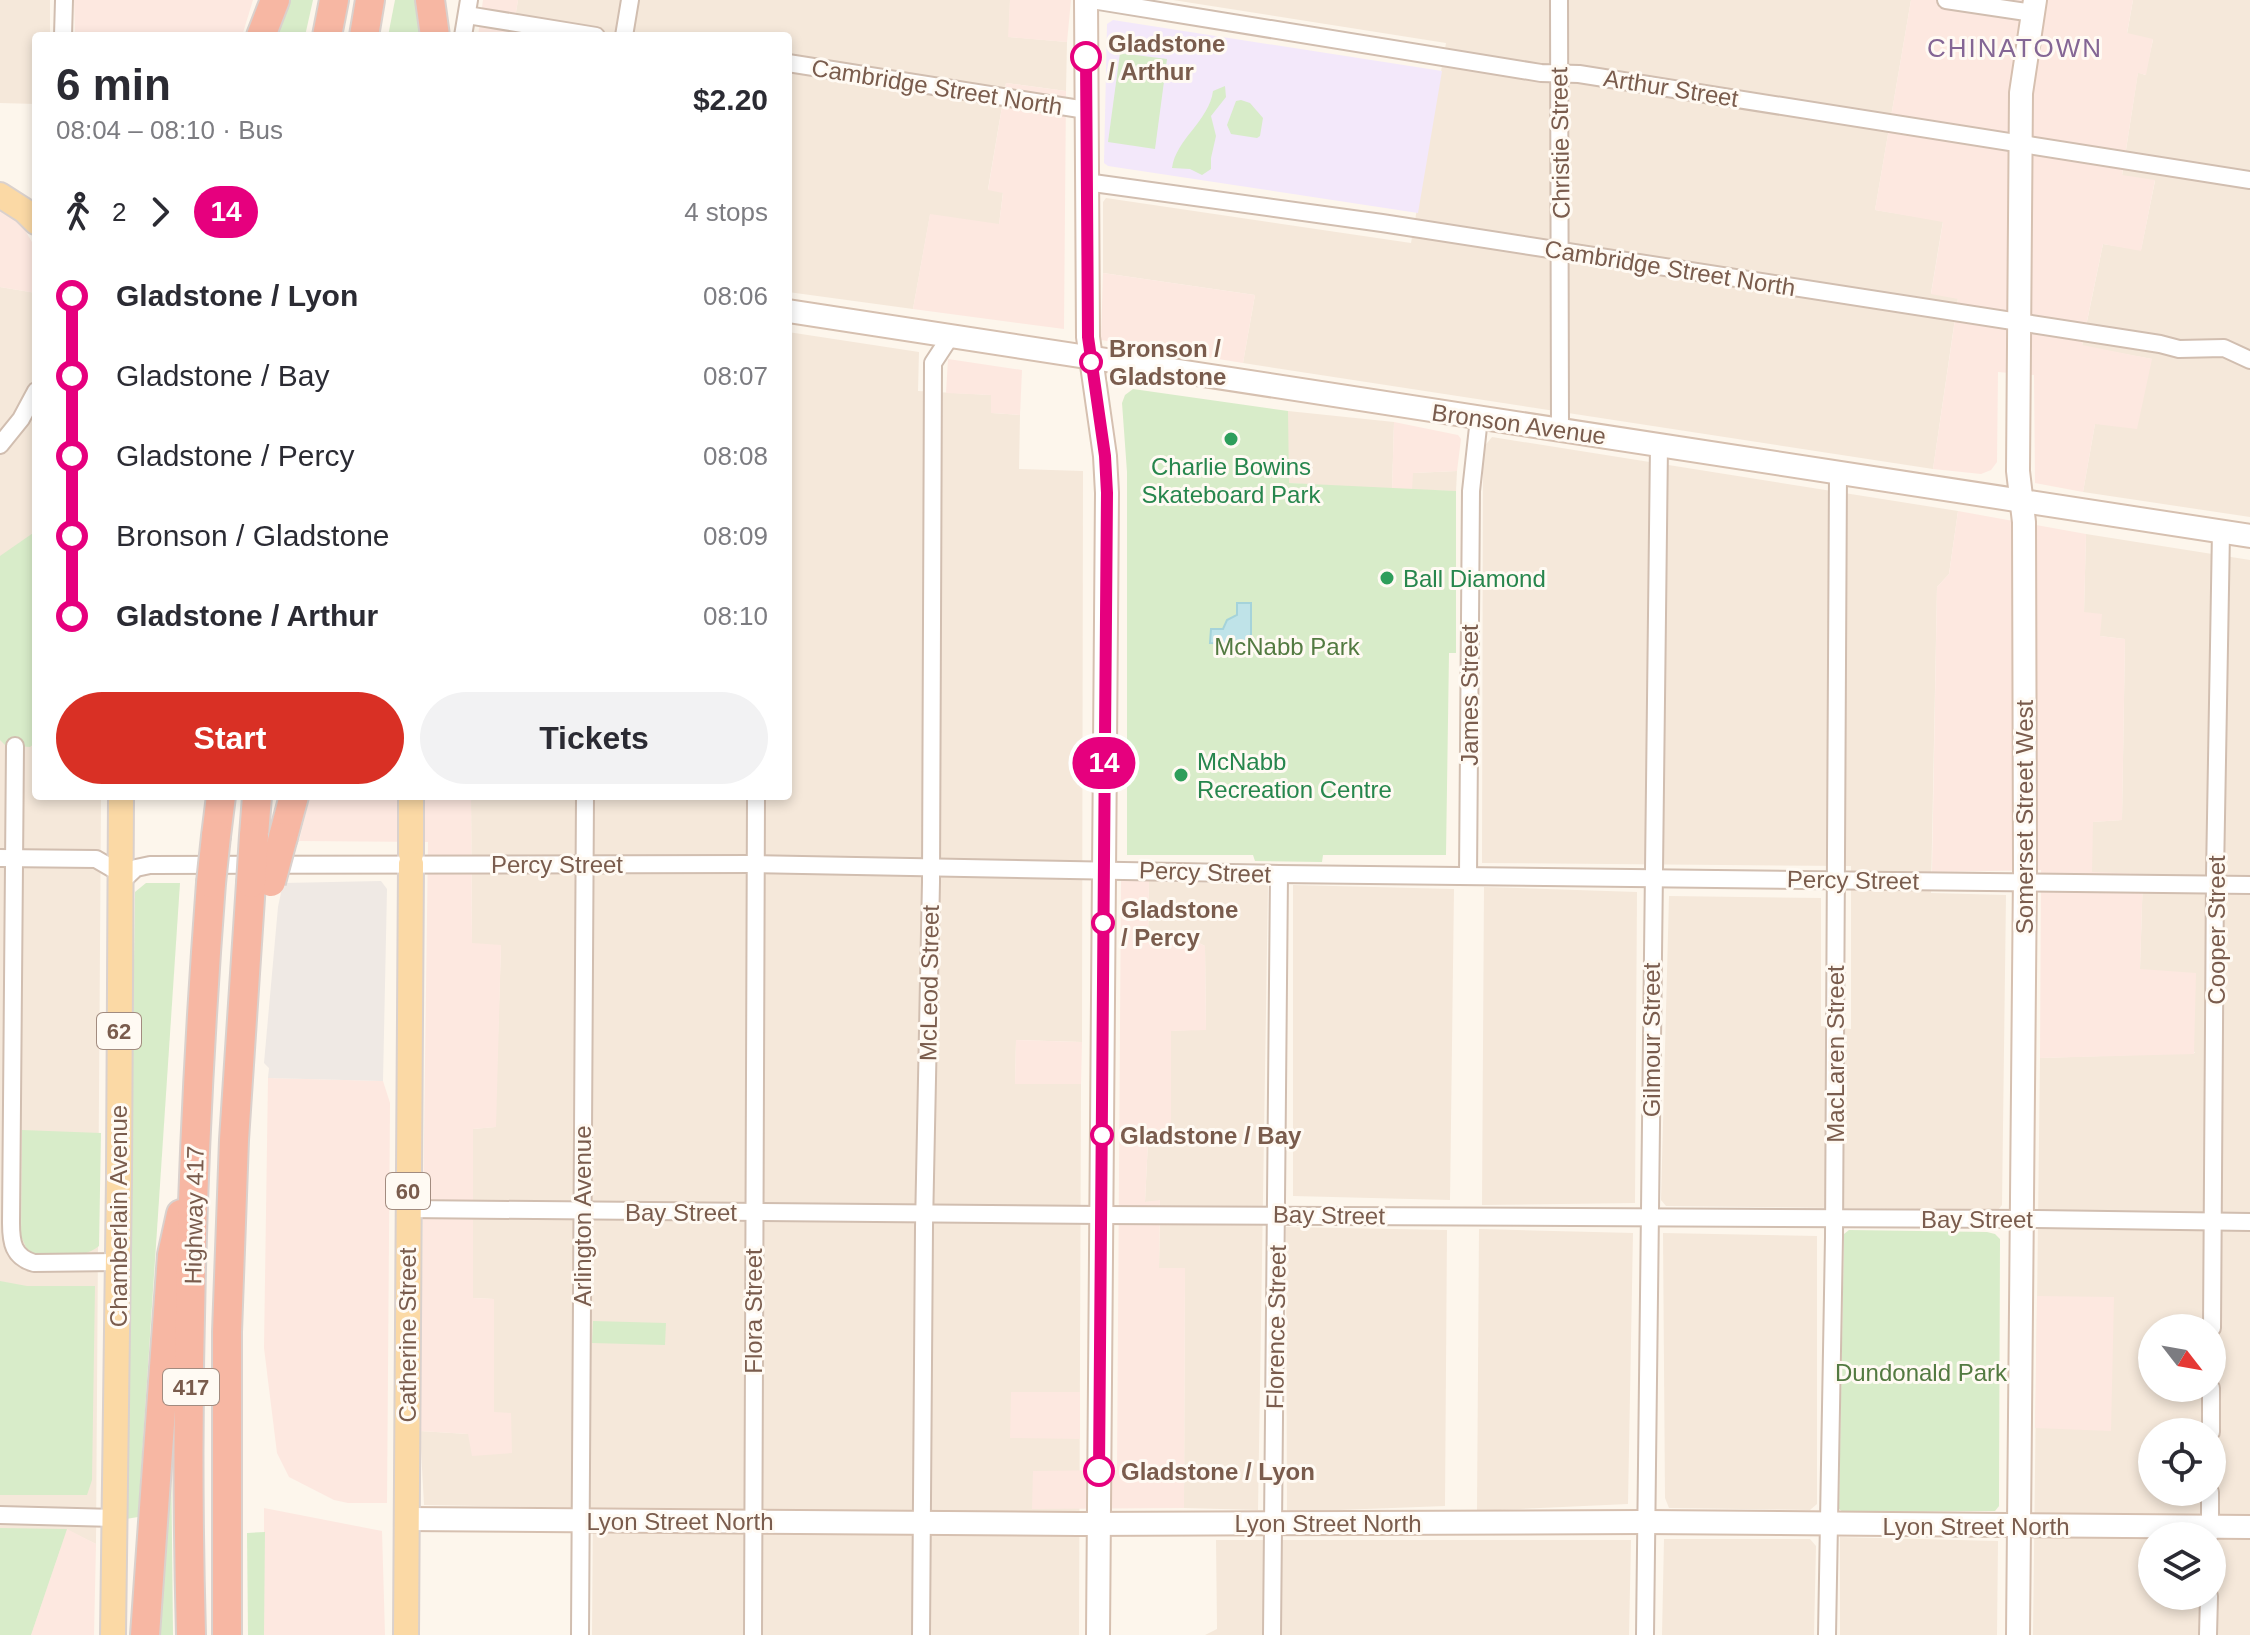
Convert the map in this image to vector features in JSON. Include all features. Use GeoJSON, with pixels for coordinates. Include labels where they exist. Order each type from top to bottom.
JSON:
{"type":"FeatureCollection","features":[{"type":"Feature","properties":{"kind":"highway"},"geometry":{"type":"LineString","coordinates":[[263,32],[275,0]]}},
{"type":"Feature","properties":{"kind":"highway"},"geometry":{"type":"LineString","coordinates":[[328,32],[334,0]]}},
{"type":"Feature","properties":{"kind":"highway"},"geometry":{"type":"LineString","coordinates":[[365,32],[370,0]]}},
{"type":"Feature","properties":{"kind":"highway"},"geometry":{"type":"LineString","coordinates":[[430,0],[434,32]]}},
{"type":"Feature","properties":{"kind":"highway","name":"Highway 417"},"geometry":{"type":"LineString","coordinates":[[191,1635],[189,1475],[199,1045],[220,800]]}},
{"type":"Feature","properties":{"kind":"highway","name":"417"},"geometry":{"type":"LineString","coordinates":[[227,1635],[227,1332],[234,1140],[244,1000],[261,883],[254,836],[257,800]]}},
{"type":"Feature","properties":{"kind":"highway"},"geometry":{"type":"LineString","coordinates":[[261,883],[283,837],[293,800]]}},
{"type":"Feature","properties":{"kind":"highway"},"geometry":{"type":"LineString","coordinates":[[145,1635],[172,1255],[196,1138]]}},
{"type":"Feature","properties":{"kind":"main road"},"geometry":{"type":"LineString","coordinates":[[1089,0],[1086,182],[1090,357],[1100,415],[1106,480],[1098,1635]]}},
{"type":"Feature","properties":{"kind":"main road","name":"Somerset Street West"},"geometry":{"type":"LineString","coordinates":[[2018,1635],[2025,882],[2023,501],[2018,471],[2020,145],[2021,93],[2034,6]]}},
{"type":"Feature","properties":{"kind":"main road"},"geometry":{"type":"LineString","coordinates":[[0,193],[32,197]]}},
{"type":"Feature","properties":{"kind":"main road"},"geometry":{"type":"LineString","coordinates":[[0,193],[32,218]]}},
{"type":"Feature","properties":{"kind":"main road","name":"Bronson Avenue"},"geometry":{"type":"LineString","coordinates":[[792,312],[2250,536]]}},
{"type":"Feature","properties":{"kind":"main road","name":"Chamberlain Avenue"},"geometry":{"type":"LineString","coordinates":[[113,1635],[121,800]]}},
{"type":"Feature","properties":{"kind":"main road","name":"Catherine Street"},"geometry":{"type":"LineString","coordinates":[[406,1635],[411,800]]}},
{"type":"Feature","properties":{"kind":"main road","name":"Lyon Street North"},"geometry":{"type":"LineString","coordinates":[[406,1519],[1099,1524],[1645,1522],[2138,1529]]}},
{"type":"Feature","properties":{"kind":"main road","name":"Lyon Street North"},"geometry":{"type":"LineString","coordinates":[[2226,1529],[2250,1527]]}},
{"type":"Feature","properties":{"kind":"street"},"geometry":{"type":"LineString","coordinates":[[63,32],[64,0]]}},
{"type":"Feature","properties":{"kind":"street"},"geometry":{"type":"LineString","coordinates":[[625,32],[630,0]]}},
{"type":"Feature","properties":{"kind":"street","name":"Arthur Street"},"geometry":{"type":"LineString","coordinates":[[1089,0],[2250,180]]}},
{"type":"Feature","properties":{"kind":"street","name":"Christie Street"},"geometry":{"type":"LineString","coordinates":[[1559,0],[1560,430]]}},
{"type":"Feature","properties":{"kind":"street"},"geometry":{"type":"LineString","coordinates":[[1946,0],[2034,6]]}},
{"type":"Feature","properties":{"kind":"street"},"geometry":{"type":"LineString","coordinates":[[464,32],[468,8],[578,32]]}},
{"type":"Feature","properties":{"kind":"street","name":"Cambridge Street North"},"geometry":{"type":"LineString","coordinates":[[792,64],[1086,110]]}},
{"type":"Feature","properties":{"kind":"street","name":"Cambridge Street North"},"geometry":{"type":"LineString","coordinates":[[1086,182],[1561,251],[2179,349],[2224,348],[2250,360]]}},
{"type":"Feature","properties":{"kind":"street","name":"McLeod Street"},"geometry":{"type":"LineString","coordinates":[[921,1635],[933,363],[950,337]]}},
{"type":"Feature","properties":{"kind":"street"},"geometry":{"type":"LineString","coordinates":[[0,445],[21,419],[32,398]]}},
{"type":"Feature","properties":{"kind":"street","name":"James Street"},"geometry":{"type":"LineString","coordinates":[[1468,876],[1471,491],[1479,418]]}},
{"type":"Feature","properties":{"kind":"street","name":"Gilmour Street"},"geometry":{"type":"LineString","coordinates":[[1645,1635],[1659,445]]}},
{"type":"Feature","properties":{"kind":"street","name":"MacLaren Street"},"geometry":{"type":"LineString","coordinates":[[1827,1635],[1835,1218],[1838,472]]}},
{"type":"Feature","properties":{"kind":"street","name":"Cooper Street"},"geometry":{"type":"LineString","coordinates":[[2212,1314],[2221,531]]}},
{"type":"Feature","properties":{"kind":"street"},"geometry":{"type":"LineString","coordinates":[[15,746],[7,858],[13,1248],[22,1258],[34,1263],[118,1262]]}},
{"type":"Feature","properties":{"kind":"street","name":"Arlington Avenue"},"geometry":{"type":"LineString","coordinates":[[580,1635],[585,800]]}},
{"type":"Feature","properties":{"kind":"street","name":"Flora Street"},"geometry":{"type":"LineString","coordinates":[[753,1635],[756,800]]}},
{"type":"Feature","properties":{"kind":"street","name":"Percy Street"},"geometry":{"type":"LineString","coordinates":[[7,858],[79,859],[95,851],[120,869],[150,865],[411,859],[584,865],[755,864],[1279,874],[2250,885]]}},
{"type":"Feature","properties":{"kind":"street","name":"Florence Street"},"geometry":{"type":"LineString","coordinates":[[1272,1635],[1279,874]]}},
{"type":"Feature","properties":{"kind":"street","name":"Bay Street"},"geometry":{"type":"LineString","coordinates":[[407,1209],[2250,1222]]}},
{"type":"Feature","properties":{"kind":"street"},"geometry":{"type":"LineString","coordinates":[[0,1515],[115,1518]]}},
{"type":"Feature","properties":{"kind":"street"},"geometry":{"type":"LineString","coordinates":[[2208,1635],[2209,1610]]}},
{"type":"Feature","properties":{"kind":"shaded area"},"geometry":{"type":"Polygon","coordinates":[[[0,0],[50,0],[50,32],[32,32],[32,104],[0,103],[0,0]]]}},
{"type":"Feature","properties":{"kind":"shaded area"},"geometry":{"type":"Polygon","coordinates":[[[74,0],[253,0],[243,32],[75,32],[74,0]]]}},
{"type":"Feature","properties":{"kind":"shaded area"},"geometry":{"type":"Polygon","coordinates":[[[483,0],[518,0],[513,32],[479,32],[483,0]]]}},
{"type":"Feature","properties":{"kind":"shaded area"},"geometry":{"type":"Polygon","coordinates":[[[518,0],[1010,0],[1009,37],[1067,42],[1066,91],[1006,83],[988,189],[1003,192],[999,225],[930,215],[913,309],[792,293],[792,32],[513,32],[518,0]]]}},
{"type":"Feature","properties":{"kind":"shaded area"},"geometry":{"type":"Polygon","coordinates":[[[1010,0],[1071,0],[1067,42],[1008,37],[1010,0]]]}},
{"type":"Feature","properties":{"kind":"shaded area"},"geometry":{"type":"Polygon","coordinates":[[[1173,0],[1911,0],[1875,210],[1943,221],[1931,293],[1958,298],[1933,469],[1243,363],[1255,295],[1103,273],[1103,202],[1106,198],[1411,243],[1446,43],[1173,0]]]}},
{"type":"Feature","properties":{"kind":"shaded area"},"geometry":{"type":"Polygon","coordinates":[[[1911,0],[2133,0],[2127,33],[2153,39],[2146,75],[2138,73],[2122,175],[2155,180],[2141,251],[2103,244],[2082,345],[2152,359],[2137,429],[2095,424],[2083,492],[2035,483],[2034,375],[1998,372],[1997,462],[1991,470],[1981,474],[1933,469],[1958,299],[1931,294],[1943,222],[1875,210],[1911,0]]]}},
{"type":"Feature","properties":{"kind":"shaded area"},"geometry":{"type":"Polygon","coordinates":[[[2133,0],[2250,0],[2250,517],[2083,492],[2095,424],[2152,359],[2082,346],[2103,244],[2141,250],[2155,181],[2122,176],[2138,72],[2145,75],[2153,40],[2127,34],[2133,0]]]}},
{"type":"Feature","properties":{"kind":"shaded area"},"geometry":{"type":"Polygon","coordinates":[[[1113,20],[1442,71],[1418,213],[1108,166],[1104,163],[1107,24],[1113,20]]]}},
{"type":"Feature","properties":{"kind":"shaded area"},"geometry":{"type":"Polygon","coordinates":[[[1006,83],[1066,91],[1064,329],[913,309],[930,214],[999,224],[1003,193],[988,190],[1006,83]]]}},
{"type":"Feature","properties":{"kind":"shaded area"},"geometry":{"type":"Polygon","coordinates":[[[0,211],[19,220],[32,242],[32,292],[0,287],[0,211]]]}},
{"type":"Feature","properties":{"kind":"shaded area"},"geometry":{"type":"Polygon","coordinates":[[[1103,273],[1255,295],[1243,363],[1101,340],[1103,273]]]}},
{"type":"Feature","properties":{"kind":"shaded area"},"geometry":{"type":"Polygon","coordinates":[[[0,287],[32,292],[32,800],[101,800],[96,1544],[67,1530],[31,1635],[0,1635],[0,287]]]}},
{"type":"Feature","properties":{"kind":"shaded area"},"geometry":{"type":"Polygon","coordinates":[[[792,333],[919,352],[918,391],[992,395],[992,413],[1020,415],[1019,469],[1083,471],[1082,1042],[1016,1040],[1015,1083],[1081,1084],[1079,1635],[592,1635],[593,1508],[424,1505],[420,1431],[468,1434],[494,1413],[494,1299],[473,1298],[473,1129],[495,1127],[501,946],[472,944],[471,800],[792,800],[792,333]]]}},
{"type":"Feature","properties":{"kind":"shaded area"},"geometry":{"type":"Polygon","coordinates":[[[948,359],[1022,370],[1020,415],[991,413],[991,395],[946,393],[948,359]]]}},
{"type":"Feature","properties":{"kind":"shaded area"},"geometry":{"type":"Polygon","coordinates":[[[1288,411],[1394,422],[1392,490],[1288,483],[1288,411]]]}},
{"type":"Feature","properties":{"kind":"shaded area"},"geometry":{"type":"Polygon","coordinates":[[[1394,422],[1458,435],[1461,439],[1457,471],[1413,473],[1412,490],[1392,490],[1394,422]]]}},
{"type":"Feature","properties":{"kind":"shaded area"},"geometry":{"type":"Polygon","coordinates":[[[1492,437],[1958,511],[1949,574],[1937,587],[1931,893],[2006,895],[2002,1205],[1998,1210],[1666,1206],[1661,1200],[1669,896],[1821,898],[1821,1026],[1851,1029],[1851,866],[1482,863],[1483,448],[1492,437]]]}},
{"type":"Feature","properties":{"kind":"shaded area"},"geometry":{"type":"Polygon","coordinates":[[[1457,471],[1456,491],[1412,490],[1412,473],[1457,471]]]}},
{"type":"Feature","properties":{"kind":"shaded area"},"geometry":{"type":"Polygon","coordinates":[[[1958,511],[2086,534],[2084,612],[2102,614],[2100,636],[2125,639],[2122,820],[2093,822],[2092,872],[2143,874],[2140,969],[2196,973],[2194,1054],[2040,1058],[2041,870],[1932,872],[1937,587],[1949,574],[1958,511]]]}},
{"type":"Feature","properties":{"kind":"shaded area"},"geometry":{"type":"Polygon","coordinates":[[[2086,534],[2250,560],[2250,1635],[2033,1635],[2040,1058],[2195,1053],[2140,969],[2143,874],[2092,873],[2092,822],[2122,820],[2125,639],[2100,636],[2084,613],[2086,534]]]}},
{"type":"Feature","properties":{"kind":"shaded area"},"geometry":{"type":"Polygon","coordinates":[[[309,800],[471,800],[472,943],[501,945],[496,1127],[473,1129],[473,1298],[494,1299],[494,1412],[511,1413],[512,1453],[472,1456],[468,1434],[420,1431],[428,842],[299,841],[309,800]]]}},
{"type":"Feature","properties":{"kind":"shaded area"},"geometry":{"type":"Polygon","coordinates":[[[1121,879],[1149,881],[1148,939],[1193,940],[1205,946],[1206,1030],[1171,1031],[1171,1139],[1148,1141],[1145,1202],[1160,1200],[1159,1268],[1185,1268],[1184,1508],[1032,1509],[1033,1471],[1117,1470],[1121,879]]]}},
{"type":"Feature","properties":{"kind":"shaded area"},"geometry":{"type":"Polygon","coordinates":[[[381,881],[387,889],[383,1081],[268,1078],[269,1068],[264,1063],[278,907],[283,883],[381,881]]]}},
{"type":"Feature","properties":{"kind":"shaded area"},"geometry":{"type":"Polygon","coordinates":[[[1149,881],[1268,885],[1258,1510],[1184,1508],[1185,1269],[1159,1269],[1160,1201],[1145,1202],[1148,1141],[1171,1139],[1171,1031],[1206,1029],[1205,946],[1193,940],[1148,939],[1149,881]]]}},
{"type":"Feature","properties":{"kind":"shaded area"},"geometry":{"type":"Polygon","coordinates":[[[1293,885],[1454,889],[1450,1200],[1293,1196],[1293,885]]]}},
{"type":"Feature","properties":{"kind":"shaded area"},"geometry":{"type":"Polygon","coordinates":[[[1484,887],[1637,892],[1635,1203],[1482,1205],[1484,887]]]}},
{"type":"Feature","properties":{"kind":"shaded area"},"geometry":{"type":"Polygon","coordinates":[[[1016,1040],[1082,1042],[1081,1084],[1015,1084],[1016,1040]]]}},
{"type":"Feature","properties":{"kind":"shaded area"},"geometry":{"type":"Polygon","coordinates":[[[268,1078],[383,1081],[390,1103],[387,1503],[334,1500],[289,1477],[277,1453],[264,1348],[268,1078]]]}},
{"type":"Feature","properties":{"kind":"shaded area"},"geometry":{"type":"Polygon","coordinates":[[[1286,1227],[1447,1230],[1445,1506],[1287,1512],[1286,1227]]]}},
{"type":"Feature","properties":{"kind":"shaded area"},"geometry":{"type":"Polygon","coordinates":[[[1479,1229],[1633,1233],[1628,1504],[1477,1511],[1479,1229]]]}},
{"type":"Feature","properties":{"kind":"shaded area"},"geometry":{"type":"Polygon","coordinates":[[[1663,1233],[1817,1236],[1817,1504],[1810,1510],[1669,1508],[1665,1498],[1663,1233]]]}},
{"type":"Feature","properties":{"kind":"shaded area"},"geometry":{"type":"Polygon","coordinates":[[[2037,1296],[2114,1297],[2111,1431],[2035,1428],[2037,1296]]]}},
{"type":"Feature","properties":{"kind":"shaded area"},"geometry":{"type":"Polygon","coordinates":[[[1011,1392],[1080,1392],[1080,1439],[1010,1438],[1011,1392]]]}},
{"type":"Feature","properties":{"kind":"shaded area"},"geometry":{"type":"Polygon","coordinates":[[[264,1508],[382,1531],[385,1635],[264,1635],[264,1508]]]}},
{"type":"Feature","properties":{"kind":"shaded area"},"geometry":{"type":"Polygon","coordinates":[[[67,1529],[96,1544],[94,1635],[31,1635],[67,1529]]]}},
{"type":"Feature","properties":{"kind":"shaded area"},"geometry":{"type":"Polygon","coordinates":[[[1840,1537],[1998,1541],[1997,1635],[1840,1635],[1840,1537]]]}},
{"type":"Feature","properties":{"kind":"shaded area"},"geometry":{"type":"Polygon","coordinates":[[[1664,1539],[1810,1539],[1816,1546],[1814,1635],[1662,1635],[1664,1539]]]}},
{"type":"Feature","properties":{"kind":"shaded area"},"geometry":{"type":"Polygon","coordinates":[[[1216,1540],[1631,1540],[1629,1635],[1205,1635],[1217,1629],[1216,1540]]]}},
{"type":"Feature","properties":{"kind":"green space"},"geometry":{"type":"Polygon","coordinates":[[[287,0],[313,0],[306,32],[275,32],[287,0]]]}},
{"type":"Feature","properties":{"kind":"green space"},"geometry":{"type":"Polygon","coordinates":[[[395,0],[425,0],[429,32],[389,32],[395,0]]]}},
{"type":"Feature","properties":{"kind":"green space"},"geometry":{"type":"Polygon","coordinates":[[[1120,53],[1167,59],[1155,149],[1108,142],[1120,53]]]}},
{"type":"Feature","properties":{"kind":"green space"},"geometry":{"type":"Polygon","coordinates":[[[1225,86],[1226,97],[1211,116],[1216,136],[1211,169],[1202,175],[1190,169],[1172,168],[1180,148],[1205,112],[1213,91],[1225,86]]]}},
{"type":"Feature","properties":{"kind":"green space"},"geometry":{"type":"Polygon","coordinates":[[[1236,101],[1250,103],[1263,118],[1257,138],[1231,134],[1227,125],[1236,101]]]}},
{"type":"Feature","properties":{"kind":"green space","name":"McNabb Park"},"geometry":{"type":"Polygon","coordinates":[[[1133,389],[1288,411],[1289,483],[1456,491],[1456,653],[1449,653],[1446,855],[1323,855],[1322,862],[1255,861],[1253,855],[1127,855],[1127,472],[1122,403],[1125,395],[1133,389]]]}},
{"type":"Feature","properties":{"kind":"green space"},"geometry":{"type":"Polygon","coordinates":[[[32,534],[30,747],[5,745],[0,740],[0,556],[32,534]]]}},
{"type":"Feature","properties":{"kind":"green space"},"geometry":{"type":"Polygon","coordinates":[[[146,883],[180,883],[138,1517],[126,1519],[135,892],[146,883]]]}},
{"type":"Feature","properties":{"kind":"green space"},"geometry":{"type":"Polygon","coordinates":[[[22,1130],[101,1133],[99,1246],[91,1251],[65,1256],[28,1252],[21,1236],[22,1130]]]}},
{"type":"Feature","properties":{"kind":"green space","name":"Dundonald Park"},"geometry":{"type":"Polygon","coordinates":[[[1849,1230],[1987,1232],[2000,1239],[1999,1506],[1995,1511],[1843,1512],[1839,1509],[1844,1234],[1849,1230]]]}},
{"type":"Feature","properties":{"kind":"green space"},"geometry":{"type":"Polygon","coordinates":[[[0,1281],[27,1286],[95,1286],[92,1480],[87,1495],[0,1495],[0,1281]]]}},
{"type":"Feature","properties":{"kind":"green space"},"geometry":{"type":"Polygon","coordinates":[[[593,1321],[666,1323],[665,1345],[592,1343],[593,1321]]]}},
{"type":"Feature","properties":{"kind":"green space"},"geometry":{"type":"Polygon","coordinates":[[[171,1446],[173,1635],[156,1635],[171,1446]]]}},
{"type":"Feature","properties":{"kind":"green space"},"geometry":{"type":"Polygon","coordinates":[[[0,1528],[67,1529],[31,1635],[0,1635],[0,1528]]]}},
{"type":"Feature","properties":{"kind":"green space"},"geometry":{"type":"Polygon","coordinates":[[[265,1532],[264,1635],[248,1635],[247,1533],[265,1532]]]}},
{"type":"Feature","properties":{"kind":"water"},"geometry":{"type":"Polygon","coordinates":[[[1237,603],[1251,603],[1251,644],[1210,643],[1211,629],[1223,629],[1227,620],[1237,615],[1237,603]]]}},
{"type":"Feature","properties":{"kind":"bus line","name":"14"},"geometry":{"type":"LineString","coordinates":[[1086,57],[1088,337],[1105,456],[1107,493],[1099,1471]]}},
{"type":"Feature","properties":{"kind":"place","name":"Gladstone / Arthur"},"geometry":{"type":"Point","coordinates":[1086,57]}},
{"type":"Feature","properties":{"kind":"place","name":"Bronson / Gladstone"},"geometry":{"type":"Point","coordinates":[1091,362]}},
{"type":"Feature","properties":{"kind":"place","name":"Charlie Bowins Skateboard Park"},"geometry":{"type":"Point","coordinates":[1231,439]}},
{"type":"Feature","properties":{"kind":"place","name":"Ball Diamond"},"geometry":{"type":"Point","coordinates":[1387,578]}},
{"type":"Feature","properties":{"kind":"place","name":"McNabb Recreation Centre"},"geometry":{"type":"Point","coordinates":[1181,775]}},
{"type":"Feature","properties":{"kind":"place","name":"Gladstone / Percy"},"geometry":{"type":"Point","coordinates":[1103,923]}},
{"type":"Feature","properties":{"kind":"place","name":"Gladstone / Bay"},"geometry":{"type":"Point","coordinates":[1102,1135]}},
{"type":"Feature","properties":{"kind":"place","name":"Gladstone / Lyon"},"geometry":{"type":"Point","coordinates":[1099,1471]}},
{"type":"Feature","properties":{"kind":"district","name":"CHINATOWN"},"geometry":{"type":"Point","coordinates":[2015,48]}}]}
